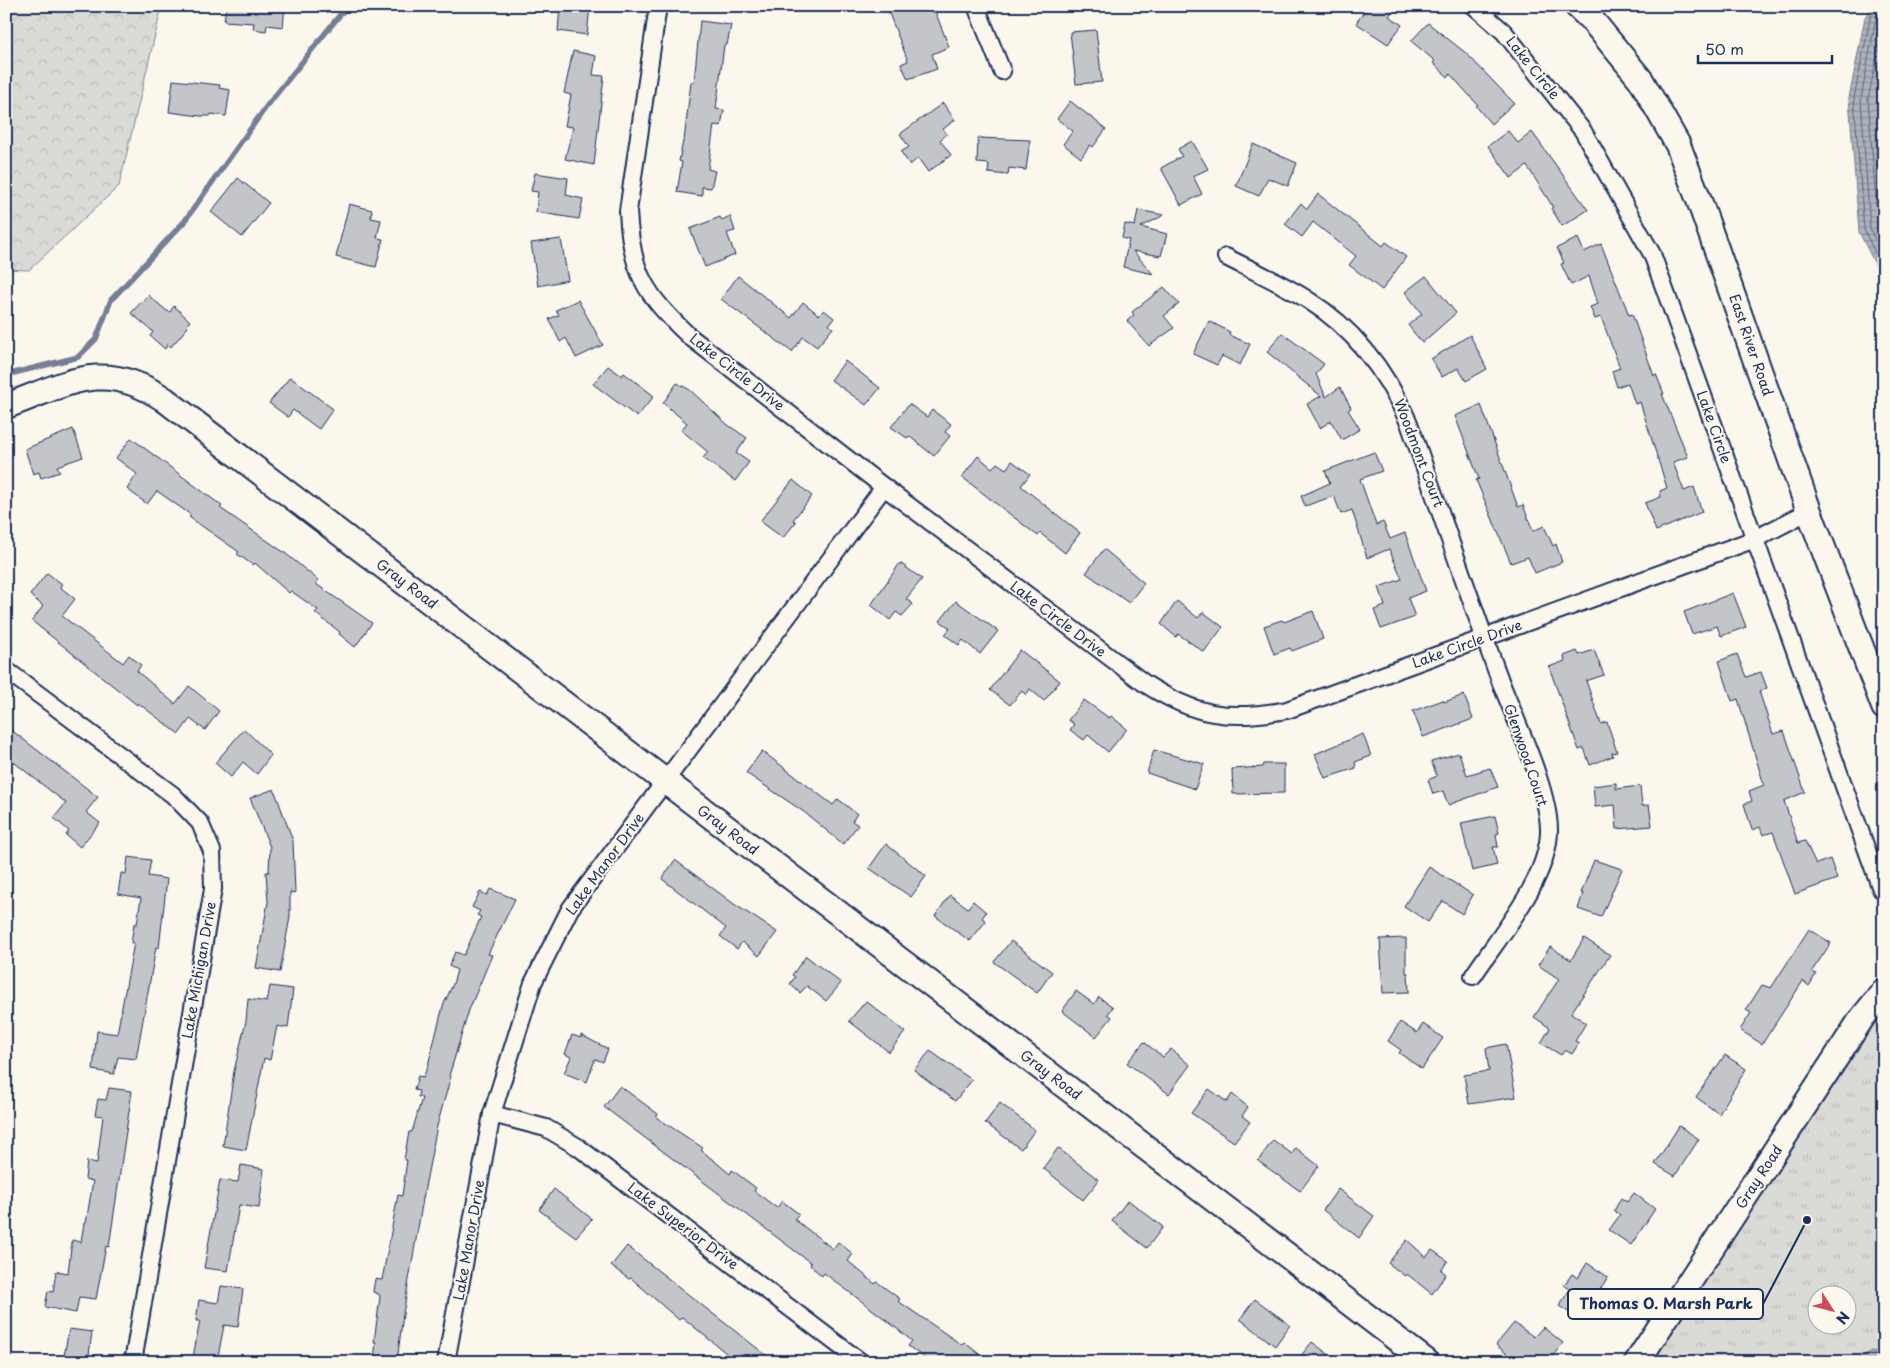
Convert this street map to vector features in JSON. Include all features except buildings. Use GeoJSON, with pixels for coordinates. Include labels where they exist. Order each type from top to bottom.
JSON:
{"type":"FeatureCollection","features":[{"type":"Feature","properties":{"kind":"street","name":"Lake Circle Drive"},"geometry":{"type":"LineString","coordinates":[[658,6],[628,211],[629,241],[635,268],[650,295],[689,336],[884,487],[1144,683],[1178,703],[1204,712],[1225,716],[1246,716],[1287,710],[1754,539],[1809,512]]}},
{"type":"Feature","properties":{"kind":"street"},"geometry":{"type":"LineString","coordinates":[[976,6],[1002,70]]}},
{"type":"Feature","properties":{"kind":"street","name":"Lake Circle"},"geometry":{"type":"LineString","coordinates":[[1474,6],[1504,32],[1583,131],[1652,254],[1880,890]]}},
{"type":"Feature","properties":{"kind":"street","name":"East River Road"},"geometry":{"type":"LineString","coordinates":[[1578,6],[1642,80],[1678,145],[1809,512],[1884,707]]}},
{"type":"Feature","properties":{"kind":"street","name":"Woodmont Court"},"geometry":{"type":"LineString","coordinates":[[1226,257],[1314,304],[1353,337],[1384,373],[1409,423],[1485,638]]}},
{"type":"Feature","properties":{"kind":"street","name":"Gray Road"},"geometry":{"type":"LineString","coordinates":[[6,406],[76,381],[95,377],[124,378],[148,388],[183,412],[1422,1360]]}},
{"type":"Feature","properties":{"kind":"street","name":"Lake Manor Drive"},"geometry":{"type":"LineString","coordinates":[[446,1362],[492,1114],[533,983],[570,909],[884,487]]}},
{"type":"Feature","properties":{"kind":"street","name":"Glenwood Court"},"geometry":{"type":"LineString","coordinates":[[1473,976],[1530,889],[1544,857],[1549,830],[1542,793],[1485,638]]}},
{"type":"Feature","properties":{"kind":"street","name":"Lake Michigan Drive"},"geometry":{"type":"LineString","coordinates":[[6,670],[173,795],[200,824],[212,850],[213,889],[133,1362]]}},
{"type":"Feature","properties":{"kind":"street","name":"Gray Road"},"geometry":{"type":"LineString","coordinates":[[1637,1362],[1862,1018],[1883,993]]}},
{"type":"Feature","properties":{"kind":"street","name":"Lake Superior Drive"},"geometry":{"type":"LineString","coordinates":[[492,1114],[546,1128],[578,1147],[861,1362]]}},
{"type":"Feature","properties":{"kind":"green space"},"geometry":{"type":"Polygon","coordinates":[[[6,6],[162,6],[119,186],[29,270],[6,269],[6,6]]]}},
{"type":"Feature","properties":{"kind":"green space"},"geometry":{"type":"Polygon","coordinates":[[[1884,1005],[1884,1362],[1637,1362],[1884,1005]]]}},
{"type":"Feature","properties":{"kind":"water"},"geometry":{"type":"Polygon","coordinates":[[[1873,6],[1884,6],[1884,282],[1859,232],[1849,98],[1865,17],[1873,6]]]}},
{"type":"Feature","properties":{"kind":"water"},"geometry":{"type":"Polygon","coordinates":[[[1872,1351],[1884,1353],[1884,1362],[1852,1362],[1872,1351]]]}},
{"type":"Feature","properties":{"kind":"waterway"},"geometry":{"type":"LineString","coordinates":[[6,375],[78,357],[96,339],[111,300],[184,222],[266,107],[347,6]]}},
{"type":"Feature","properties":{"kind":"place","name":"Thomas O. Marsh Park"},"geometry":{"type":"Point","coordinates":[1807,1220]}}]}
